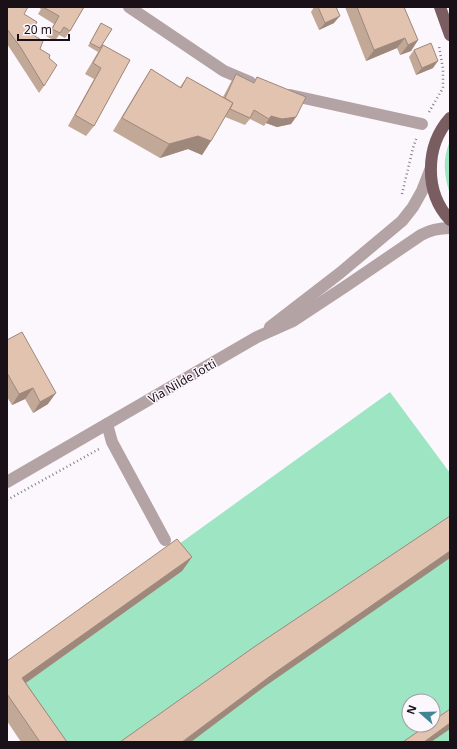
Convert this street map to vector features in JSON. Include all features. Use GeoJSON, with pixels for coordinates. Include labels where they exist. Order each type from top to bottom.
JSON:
{"type":"FeatureCollection","features":[{"type":"Feature","properties":{"kind":"main road"},"geometry":{"type":"LineString","coordinates":[[440,7],[450,35]]}},
{"type":"Feature","properties":{"kind":"main road"},"geometry":{"type":"LineString","coordinates":[[450,118],[439,133],[434,144],[431,168],[431,182],[435,195],[440,207],[450,220]]}},
{"type":"Feature","properties":{"kind":"street"},"geometry":{"type":"LineString","coordinates":[[129,7],[224,71],[263,87]]}},
{"type":"Feature","properties":{"kind":"street"},"geometry":{"type":"LineString","coordinates":[[277,92],[422,124]]}},
{"type":"Feature","properties":{"kind":"street"},"geometry":{"type":"LineString","coordinates":[[256,337],[340,273],[402,221],[422,192],[431,168]]}},
{"type":"Feature","properties":{"kind":"street"},"geometry":{"type":"LineString","coordinates":[[256,337],[293,321],[421,235],[429,231],[450,228]]}},
{"type":"Feature","properties":{"kind":"street","name":"Via Nilde Iotti"},"geometry":{"type":"LineString","coordinates":[[7,482],[256,337]]}},
{"type":"Feature","properties":{"kind":"street"},"geometry":{"type":"LineString","coordinates":[[107,424],[112,442],[165,540]]}},
{"type":"Feature","properties":{"kind":"path"},"geometry":{"type":"LineString","coordinates":[[401,199],[413,148],[422,124],[443,88],[443,69],[438,40]]}},
{"type":"Feature","properties":{"kind":"path"},"geometry":{"type":"LineString","coordinates":[[7,500],[112,442]]}},
{"type":"Feature","properties":{"kind":"green space"},"geometry":{"type":"Polygon","coordinates":[[[450,141],[450,194],[446,181],[445,161],[447,148],[450,141]]]}},
{"type":"Feature","properties":{"kind":"green space"},"geometry":{"type":"Polygon","coordinates":[[[390,392],[450,473],[450,742],[21,742],[7,668],[390,392]]]}},
{"type":"Feature","properties":{"kind":"building"},"geometry":{"type":"Polygon","coordinates":[[[7,7],[28,7],[24,14],[37,22],[30,33],[43,41],[40,49],[50,55],[49,58],[57,65],[44,86],[21,48],[7,29],[7,7]]]}},
{"type":"Feature","properties":{"kind":"building"},"geometry":{"type":"Polygon","coordinates":[[[43,7],[84,7],[70,31],[64,27],[60,33],[52,29],[59,16],[43,7]]]}},
{"type":"Feature","properties":{"kind":"building"},"geometry":{"type":"Polygon","coordinates":[[[318,7],[336,7],[340,16],[325,23],[318,7]]]}},
{"type":"Feature","properties":{"kind":"building"},"geometry":{"type":"Polygon","coordinates":[[[357,7],[404,7],[418,40],[408,45],[405,38],[374,50],[357,7]]]}},
{"type":"Feature","properties":{"kind":"building"},"geometry":{"type":"Polygon","coordinates":[[[101,23],[112,29],[100,48],[90,43],[101,23]]]}},
{"type":"Feature","properties":{"kind":"building"},"geometry":{"type":"Polygon","coordinates":[[[431,43],[438,61],[422,68],[414,50],[431,43]]]}},
{"type":"Feature","properties":{"kind":"building"},"geometry":{"type":"Polygon","coordinates":[[[103,45],[130,60],[94,126],[75,115],[101,68],[93,63],[103,45]]]}},
{"type":"Feature","properties":{"kind":"building"},"geometry":{"type":"Polygon","coordinates":[[[151,69],[181,88],[187,77],[233,103],[211,141],[198,136],[169,144],[122,118],[151,69]]]}},
{"type":"Feature","properties":{"kind":"building"},"geometry":{"type":"Polygon","coordinates":[[[236,74],[254,83],[257,77],[306,97],[296,117],[282,119],[271,116],[269,119],[254,110],[250,118],[230,109],[233,103],[225,98],[236,74]]]}},
{"type":"Feature","properties":{"kind":"building"},"geometry":{"type":"Polygon","coordinates":[[[22,332],[56,393],[40,402],[33,388],[19,394],[7,373],[7,340],[22,332]]]}},
{"type":"Feature","properties":{"kind":"building"},"geometry":{"type":"Polygon","coordinates":[[[450,516],[450,551],[273,674],[182,742],[120,742],[254,647],[450,516]]]}},
{"type":"Feature","properties":{"kind":"building"},"geometry":{"type":"Polygon","coordinates":[[[177,539],[192,557],[22,678],[67,742],[40,742],[7,694],[7,661],[177,539]]]}},
{"type":"Feature","properties":{"kind":"building"},"geometry":{"type":"Polygon","coordinates":[[[450,709],[450,723],[441,730],[441,715],[450,709]]]}},
{"type":"Feature","properties":{"kind":"building"},"geometry":{"type":"Polygon","coordinates":[[[416,733],[436,733],[424,742],[403,742],[416,733]]]}}]}
